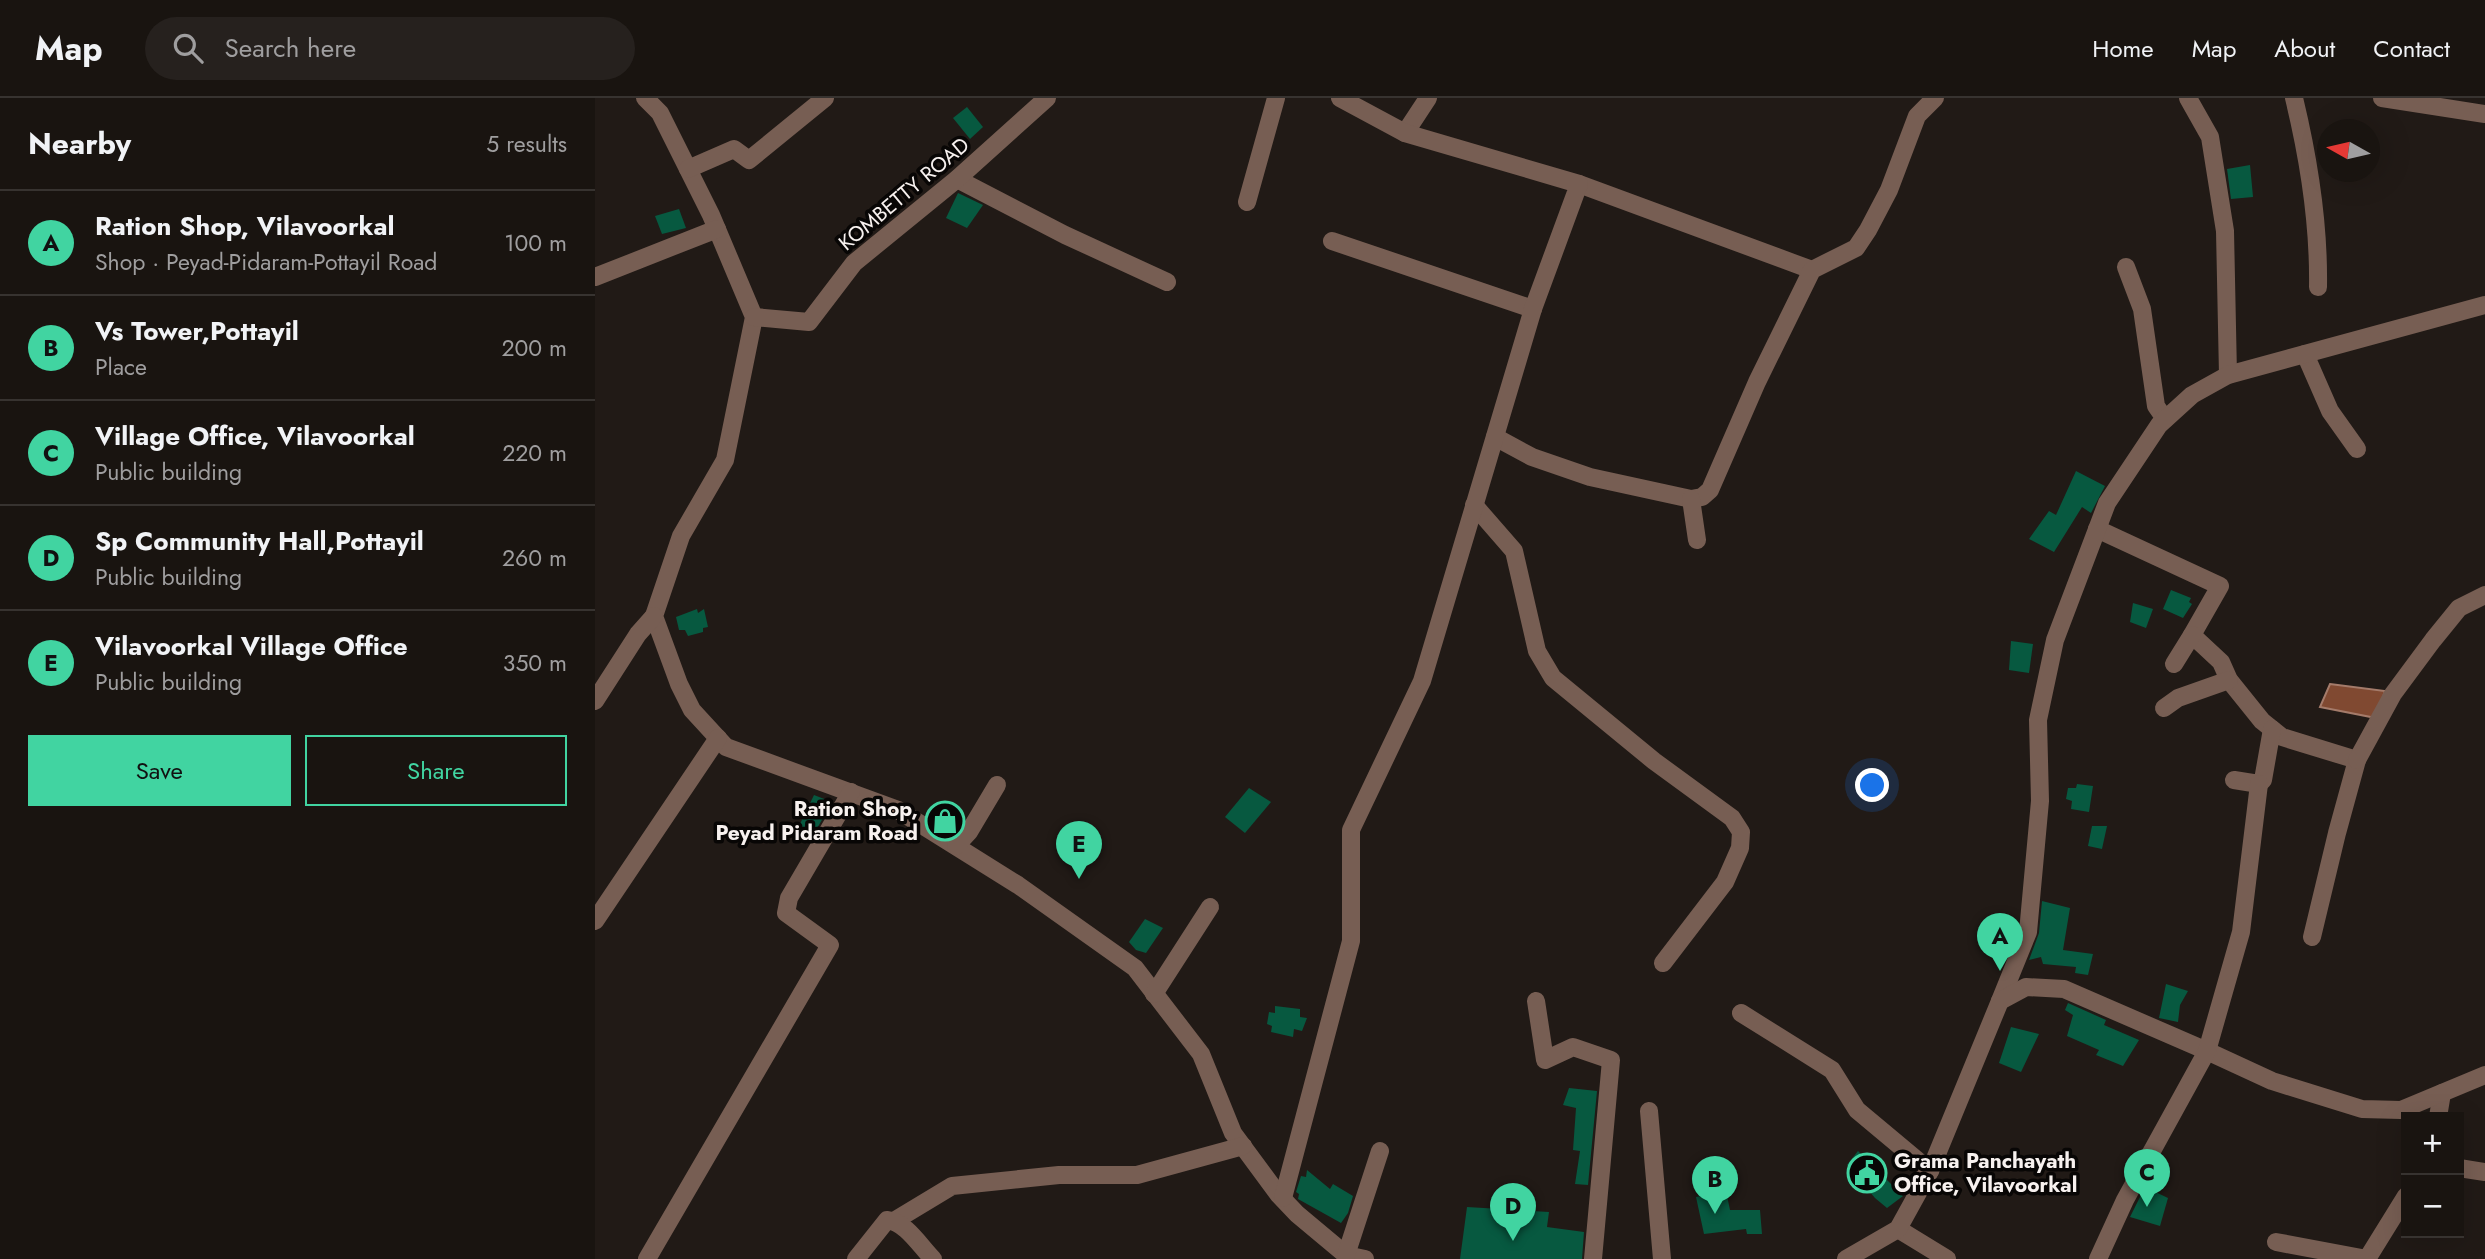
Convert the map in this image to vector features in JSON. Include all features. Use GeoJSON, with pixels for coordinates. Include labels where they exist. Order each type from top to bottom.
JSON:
{"type":"FeatureCollection","features":[{"type":"Feature","properties":{"kind":"street"},"geometry":{"type":"LineString","coordinates":[[595,701],[638,634],[654,616],[681,536],[725,460],[754,317],[688,169],[660,114],[645,98]]}},
{"type":"Feature","properties":{"kind":"street"},"geometry":{"type":"LineString","coordinates":[[688,169],[734,149],[749,160],[825,98]]}},
{"type":"Feature","properties":{"kind":"street","name":"KOMBETTY ROAD"},"geometry":{"type":"LineString","coordinates":[[754,317],[809,322],[854,263],[957,179],[1047,98]]}},
{"type":"Feature","properties":{"kind":"street"},"geometry":{"type":"LineString","coordinates":[[1247,202],[1276,98]]}},
{"type":"Feature","properties":{"kind":"street"},"geometry":{"type":"LineString","coordinates":[[1340,98],[1405,133],[1579,184],[1812,270]]}},
{"type":"Feature","properties":{"kind":"street"},"geometry":{"type":"LineString","coordinates":[[1405,133],[1428,98]]}},
{"type":"Feature","properties":{"kind":"street"},"geometry":{"type":"LineString","coordinates":[[1495,437],[1532,457],[1590,477],[1691,499],[1702,498],[1710,489],[1757,383],[1812,270],[1856,248],[1889,190],[1917,116],[1935,98]]}},
{"type":"Feature","properties":{"kind":"street"},"geometry":{"type":"LineString","coordinates":[[2294,98],[2313,190],[2319,264],[2318,287]]}},
{"type":"Feature","properties":{"kind":"street"},"geometry":{"type":"LineString","coordinates":[[2382,98],[2485,114]]}},
{"type":"Feature","properties":{"kind":"street"},"geometry":{"type":"LineString","coordinates":[[2193,99],[2210,137],[2225,231],[2228,375]]}},
{"type":"Feature","properties":{"kind":"street"},"geometry":{"type":"LineString","coordinates":[[957,179],[1065,235],[1167,282]]}},
{"type":"Feature","properties":{"kind":"street"},"geometry":{"type":"LineString","coordinates":[[1283,1198],[1351,941],[1351,830],[1422,681],[1533,309],[1579,184]]}},
{"type":"Feature","properties":{"kind":"street"},"geometry":{"type":"LineString","coordinates":[[595,277],[717,229]]}},
{"type":"Feature","properties":{"kind":"street"},"geometry":{"type":"LineString","coordinates":[[1332,242],[1533,309]]}},
{"type":"Feature","properties":{"kind":"street"},"geometry":{"type":"LineString","coordinates":[[2126,267],[2142,309],[2156,405],[2165,419]]}},
{"type":"Feature","properties":{"kind":"street"},"geometry":{"type":"LineString","coordinates":[[1846,1259],[1898,1229],[1930,1171],[2028,932],[2040,801],[2038,720],[2055,640],[2106,503],[2159,425],[2192,395],[2228,375],[2485,305]]}},
{"type":"Feature","properties":{"kind":"street"},"geometry":{"type":"LineString","coordinates":[[2305,354],[2330,411],[2357,449]]}},
{"type":"Feature","properties":{"kind":"street"},"geometry":{"type":"LineString","coordinates":[[1691,499],[1697,540]]}},
{"type":"Feature","properties":{"kind":"street"},"geometry":{"type":"LineString","coordinates":[[1474,505],[1514,551],[1537,651],[1553,678],[1654,761],[1732,818],[1741,832],[1740,848],[1725,882],[1663,963]]}},
{"type":"Feature","properties":{"kind":"street"},"geometry":{"type":"LineString","coordinates":[[2097,529],[2220,586],[2174,664]]}},
{"type":"Feature","properties":{"kind":"street"},"geometry":{"type":"LineString","coordinates":[[2312,937],[2357,760],[2393,694],[2433,639],[2459,608],[2485,595]]}},
{"type":"Feature","properties":{"kind":"street"},"geometry":{"type":"LineString","coordinates":[[654,616],[679,684],[692,710],[726,747],[889,805],[1018,885],[1135,968],[1201,1054],[1233,1133],[1283,1198],[1297,1214],[1346,1255],[1365,1259]]}},
{"type":"Feature","properties":{"kind":"street"},"geometry":{"type":"LineString","coordinates":[[2192,635],[2221,662],[2229,680],[2249,706],[2282,737],[2357,760]]}},
{"type":"Feature","properties":{"kind":"street"},"geometry":{"type":"LineString","coordinates":[[2164,708],[2178,698],[2229,680]]}},
{"type":"Feature","properties":{"kind":"street"},"geometry":{"type":"LineString","coordinates":[[2098,1259],[2131,1190],[2207,1051],[2241,932],[2259,783],[2264,777],[2272,729]]}},
{"type":"Feature","properties":{"kind":"street"},"geometry":{"type":"LineString","coordinates":[[595,921],[718,738]]}},
{"type":"Feature","properties":{"kind":"street"},"geometry":{"type":"LineString","coordinates":[[2234,780],[2259,783]]}},
{"type":"Feature","properties":{"kind":"street"},"geometry":{"type":"LineString","coordinates":[[956,846],[969,832],[997,785]]}},
{"type":"Feature","properties":{"kind":"street"},"geometry":{"type":"LineString","coordinates":[[646,1259],[831,945],[786,914],[787,906],[789,898],[851,792]]}},
{"type":"Feature","properties":{"kind":"street"},"geometry":{"type":"LineString","coordinates":[[1154,994],[1210,906]]}},
{"type":"Feature","properties":{"kind":"street"},"geometry":{"type":"LineString","coordinates":[[2000,1001],[2026,987],[2064,989],[2272,1082],[2362,1109],[2401,1110],[2485,1075]]}},
{"type":"Feature","properties":{"kind":"street"},"geometry":{"type":"LineString","coordinates":[[1536,1002],[1545,1060],[1573,1047],[1611,1060],[1593,1259]]}},
{"type":"Feature","properties":{"kind":"street"},"geometry":{"type":"LineString","coordinates":[[1741,1013],[1832,1070],[1857,1110],[1930,1171]]}},
{"type":"Feature","properties":{"kind":"street"},"geometry":{"type":"LineString","coordinates":[[2439,1112],[2442,1094]]}},
{"type":"Feature","properties":{"kind":"street"},"geometry":{"type":"LineString","coordinates":[[1649,1111],[1662,1259]]}},
{"type":"Feature","properties":{"kind":"street"},"geometry":{"type":"LineString","coordinates":[[894,1221],[952,1186],[1059,1175],[1137,1175],[1243,1146]]}},
{"type":"Feature","properties":{"kind":"street"},"geometry":{"type":"LineString","coordinates":[[1346,1255],[1380,1151]]}},
{"type":"Feature","properties":{"kind":"street"},"geometry":{"type":"LineString","coordinates":[[2464,1169],[2485,1172]]}},
{"type":"Feature","properties":{"kind":"street"},"geometry":{"type":"LineString","coordinates":[[2276,1242],[2367,1259],[2401,1204]]}},
{"type":"Feature","properties":{"kind":"street"},"geometry":{"type":"LineString","coordinates":[[856,1259],[887,1220],[903,1227],[933,1259]]}},
{"type":"Feature","properties":{"kind":"street"},"geometry":{"type":"LineString","coordinates":[[1898,1229],[1947,1259]]}},
{"type":"Feature","properties":{"kind":"shaded area"},"geometry":{"type":"Polygon","coordinates":[[[2330,684],[2385,691],[2376,718],[2320,707],[2330,684]]]}},
{"type":"Feature","properties":{"kind":"building"},"geometry":{"type":"Polygon","coordinates":[[[967,107],[983,127],[970,139],[953,118],[967,107]]]}},
{"type":"Feature","properties":{"kind":"building"},"geometry":{"type":"Polygon","coordinates":[[[2250,165],[2253,197],[2231,199],[2227,169],[2250,165]]]}},
{"type":"Feature","properties":{"kind":"building"},"geometry":{"type":"Polygon","coordinates":[[[958,193],[983,205],[967,228],[946,218],[958,193]]]}},
{"type":"Feature","properties":{"kind":"building"},"geometry":{"type":"Polygon","coordinates":[[[679,209],[686,228],[662,234],[655,216],[679,209]]]}},
{"type":"Feature","properties":{"kind":"building"},"geometry":{"type":"Polygon","coordinates":[[[2076,471],[2105,486],[2091,513],[2082,507],[2054,552],[2029,539],[2049,511],[2056,515],[2076,471]]]}},
{"type":"Feature","properties":{"kind":"building"},"geometry":{"type":"Polygon","coordinates":[[[2171,590],[2191,598],[2189,602],[2192,604],[2183,618],[2163,609],[2171,590]]]}},
{"type":"Feature","properties":{"kind":"building"},"geometry":{"type":"Polygon","coordinates":[[[2133,603],[2153,609],[2146,628],[2130,622],[2133,603]]]}},
{"type":"Feature","properties":{"kind":"building"},"geometry":{"type":"Polygon","coordinates":[[[697,609],[698,613],[704,609],[708,627],[703,628],[703,632],[688,636],[685,630],[679,630],[676,617],[697,609]]]}},
{"type":"Feature","properties":{"kind":"building"},"geometry":{"type":"Polygon","coordinates":[[[2011,641],[2033,644],[2029,673],[2009,670],[2011,641]]]}},
{"type":"Feature","properties":{"kind":"building"},"geometry":{"type":"Polygon","coordinates":[[[2077,784],[2093,786],[2089,812],[2071,809],[2072,801],[2066,799],[2068,788],[2076,788],[2077,784]]]}},
{"type":"Feature","properties":{"kind":"building"},"geometry":{"type":"Polygon","coordinates":[[[1249,788],[1271,802],[1245,833],[1225,817],[1249,788]]]}},
{"type":"Feature","properties":{"kind":"building"},"geometry":{"type":"Polygon","coordinates":[[[814,795],[832,802],[815,832],[799,826],[814,795]]]}},
{"type":"Feature","properties":{"kind":"building"},"geometry":{"type":"Polygon","coordinates":[[[2092,826],[2107,826],[2102,849],[2088,846],[2092,826]]]}},
{"type":"Feature","properties":{"kind":"building"},"geometry":{"type":"Polygon","coordinates":[[[2042,901],[2070,908],[2063,950],[2093,954],[2088,975],[2075,973],[2076,967],[2043,964],[2041,957],[2029,960],[2039,933],[2042,901]]]}},
{"type":"Feature","properties":{"kind":"building"},"geometry":{"type":"Polygon","coordinates":[[[1145,919],[1163,928],[1146,953],[1136,950],[1129,942],[1145,919]]]}},
{"type":"Feature","properties":{"kind":"building"},"geometry":{"type":"Polygon","coordinates":[[[2166,984],[2188,991],[2180,1005],[2178,1022],[2159,1018],[2166,984]]]}},
{"type":"Feature","properties":{"kind":"building"},"geometry":{"type":"Polygon","coordinates":[[[2068,1003],[2106,1020],[2104,1025],[2139,1040],[2123,1066],[2096,1055],[2099,1050],[2067,1036],[2073,1015],[2065,1010],[2068,1003]]]}},
{"type":"Feature","properties":{"kind":"building"},"geometry":{"type":"Polygon","coordinates":[[[1275,1006],[1300,1009],[1300,1017],[1307,1018],[1302,1031],[1294,1029],[1293,1037],[1271,1032],[1272,1026],[1267,1024],[1269,1012],[1275,1013],[1275,1006]]]}},
{"type":"Feature","properties":{"kind":"building"},"geometry":{"type":"Polygon","coordinates":[[[2011,1027],[2039,1034],[2021,1072],[1999,1063],[2011,1027]]]}},
{"type":"Feature","properties":{"kind":"building"},"geometry":{"type":"Polygon","coordinates":[[[1569,1088],[1597,1091],[1588,1185],[1575,1184],[1580,1151],[1573,1150],[1576,1108],[1563,1105],[1569,1088]]]}},
{"type":"Feature","properties":{"kind":"building","name":"Grama Panchayath Office, Vilavoorkal"},"geometry":{"type":"Polygon","coordinates":[[[1858,1151],[1903,1196],[1887,1208],[1847,1165],[1858,1151]]]}},
{"type":"Feature","properties":{"kind":"building"},"geometry":{"type":"Polygon","coordinates":[[[1307,1170],[1330,1189],[1333,1184],[1353,1196],[1348,1213],[1341,1223],[1298,1199],[1299,1194],[1296,1192],[1301,1176],[1306,1177],[1307,1170]]]}},
{"type":"Feature","properties":{"kind":"building"},"geometry":{"type":"Polygon","coordinates":[[[2145,1187],[2168,1198],[2160,1226],[2130,1217],[2145,1187]]]}},
{"type":"Feature","properties":{"kind":"building"},"geometry":{"type":"Polygon","coordinates":[[[1726,1191],[1730,1210],[1760,1210],[1762,1234],[1747,1234],[1746,1229],[1704,1234],[1696,1197],[1726,1191]]]}},
{"type":"Feature","properties":{"kind":"building"},"geometry":{"type":"Polygon","coordinates":[[[1467,1207],[1549,1212],[1547,1227],[1584,1232],[1582,1259],[1460,1259],[1467,1207]]]}},
{"type":"Feature","properties":{"kind":"place","name":"Ration Shop, Peyad Pidaram Road"},"geometry":{"type":"Point","coordinates":[945,821]}},
{"type":"Feature","properties":{"kind":"place","name":"Vilavoorkal Village Office"},"geometry":{"type":"Point","coordinates":[1079,879]}},
{"type":"Feature","properties":{"kind":"place","name":"Ration Shop, Vilavoorkal"},"geometry":{"type":"Point","coordinates":[2000,971]}},
{"type":"Feature","properties":{"kind":"place","name":"Grama Panchayath Office, Vilavoorkal"},"geometry":{"type":"Point","coordinates":[1867,1173]}},
{"type":"Feature","properties":{"kind":"place","name":"Village Office, Vilavoorkal"},"geometry":{"type":"Point","coordinates":[2147,1207]}},
{"type":"Feature","properties":{"kind":"place","name":"Vs Tower,Pottayil"},"geometry":{"type":"Point","coordinates":[1715,1214]}},
{"type":"Feature","properties":{"kind":"place","name":"Sp Community Hall,Pottayil"},"geometry":{"type":"Point","coordinates":[1513,1241]}}]}
